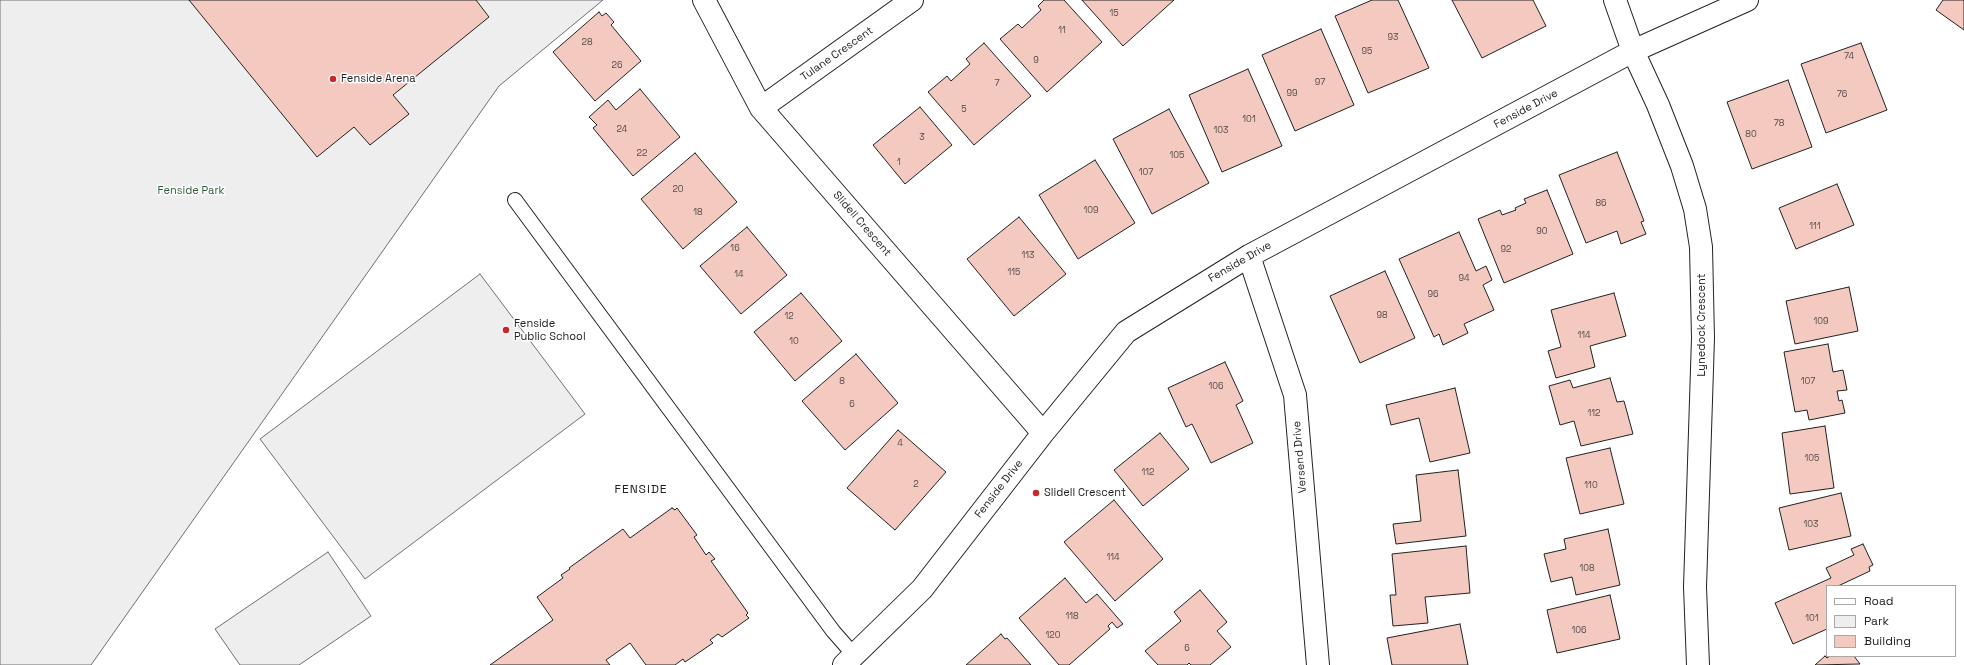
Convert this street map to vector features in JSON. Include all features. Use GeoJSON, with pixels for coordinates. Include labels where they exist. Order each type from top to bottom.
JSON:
{"type":"FeatureCollection","features":[{"type":"Feature","properties":{"kind":"street","name":"Slidell Crescent"},"geometry":{"type":"LineString","coordinates":[[704,0],[761,108],[1043,433]]}},
{"type":"Feature","properties":{"kind":"street","name":"Tulane Crescent"},"geometry":{"type":"LineString","coordinates":[[761,108],[912,0]]}},
{"type":"Feature","properties":{"kind":"street","name":"Lynedock Crescent"},"geometry":{"type":"LineString","coordinates":[[1615,0],[1633,52],[1658,105],[1682,166],[1695,209],[1701,247],[1703,338],[1695,586],[1698,665]]}},
{"type":"Feature","properties":{"kind":"street","name":"Fenside Drive"},"geometry":{"type":"LineString","coordinates":[[849,660],[922,589],[1043,433],[1126,332],[1249,256],[1633,52],[1747,0]]}},
{"type":"Feature","properties":{"kind":"street","name":"Versend Drive"},"geometry":{"type":"LineString","coordinates":[[1249,256],[1295,395],[1318,665]]}},
{"type":"Feature","properties":{"kind":"lane"},"geometry":{"type":"LineString","coordinates":[[515,200],[833,631],[849,660]]}},
{"type":"Feature","properties":{"kind":"green space","name":"Fenside Park"},"geometry":{"type":"Polygon","coordinates":[[[0,0],[603,0],[499,86],[91,665],[0,665],[0,0]]]}},
{"type":"Feature","properties":{"kind":"green space"},"geometry":{"type":"Polygon","coordinates":[[[480,274],[585,414],[365,579],[260,439],[480,274]]]}},
{"type":"Feature","properties":{"kind":"green space"},"geometry":{"type":"Polygon","coordinates":[[[328,552],[371,616],[299,665],[240,665],[215,629],[328,552]]]}},
{"type":"Feature","properties":{"kind":"building","name":"Fenside Arena"},"geometry":{"type":"Polygon","coordinates":[[[189,0],[476,0],[489,17],[393,95],[409,114],[370,145],[354,127],[317,157],[189,0]]]}},
{"type":"Feature","properties":{"kind":"building"},"geometry":{"type":"Polygon","coordinates":[[[1044,0],[1064,0],[1102,42],[1047,92],[1000,39],[1018,24],[1022,28],[1041,10],[1038,6],[1044,0]]]}},
{"type":"Feature","properties":{"kind":"building"},"geometry":{"type":"Polygon","coordinates":[[[1082,0],[1174,0],[1123,46],[1082,0]]]}},
{"type":"Feature","properties":{"kind":"building"},"geometry":{"type":"Polygon","coordinates":[[[1372,0],[1398,0],[1429,68],[1368,93],[1335,16],[1372,0]]]}},
{"type":"Feature","properties":{"kind":"building"},"geometry":{"type":"Polygon","coordinates":[[[1452,0],[1533,0],[1546,26],[1482,58],[1452,0]]]}},
{"type":"Feature","properties":{"kind":"building"},"geometry":{"type":"Polygon","coordinates":[[[1943,0],[1964,0],[1964,30],[1936,10],[1943,0]]]}},
{"type":"Feature","properties":{"kind":"building"},"geometry":{"type":"Polygon","coordinates":[[[599,12],[602,16],[606,13],[614,22],[611,25],[641,61],[595,101],[553,52],[599,12]]]}},
{"type":"Feature","properties":{"kind":"building"},"geometry":{"type":"Polygon","coordinates":[[[1321,29],[1354,105],[1295,131],[1262,55],[1321,29]]]}},
{"type":"Feature","properties":{"kind":"building"},"geometry":{"type":"Polygon","coordinates":[[[984,43],[1031,96],[974,145],[928,92],[947,76],[951,81],[970,64],[966,59],[984,43]]]}},
{"type":"Feature","properties":{"kind":"building"},"geometry":{"type":"Polygon","coordinates":[[[1861,43],[1887,110],[1826,133],[1801,64],[1861,43]]]}},
{"type":"Feature","properties":{"kind":"building"},"geometry":{"type":"Polygon","coordinates":[[[1248,69],[1282,146],[1222,172],[1189,95],[1248,69]]]}},
{"type":"Feature","properties":{"kind":"building"},"geometry":{"type":"Polygon","coordinates":[[[1788,80],[1812,147],[1752,169],[1727,102],[1788,80]]]}},
{"type":"Feature","properties":{"kind":"building"},"geometry":{"type":"Polygon","coordinates":[[[640,89],[680,137],[633,176],[593,128],[597,125],[589,117],[608,100],[616,110],[640,89]]]}},
{"type":"Feature","properties":{"kind":"building"},"geometry":{"type":"Polygon","coordinates":[[[920,107],[952,145],[905,184],[873,145],[920,107]]]}},
{"type":"Feature","properties":{"kind":"building"},"geometry":{"type":"Polygon","coordinates":[[[1169,109],[1209,183],[1152,214],[1113,139],[1169,109]]]}},
{"type":"Feature","properties":{"kind":"building"},"geometry":{"type":"Polygon","coordinates":[[[1617,152],[1644,221],[1641,222],[1646,234],[1621,244],[1617,231],[1586,243],[1559,175],[1617,152]]]}},
{"type":"Feature","properties":{"kind":"building"},"geometry":{"type":"Polygon","coordinates":[[[695,153],[737,202],[683,249],[641,199],[695,153]]]}},
{"type":"Feature","properties":{"kind":"building"},"geometry":{"type":"Polygon","coordinates":[[[1095,160],[1135,223],[1078,259],[1039,195],[1095,160]]]}},
{"type":"Feature","properties":{"kind":"building"},"geometry":{"type":"Polygon","coordinates":[[[1837,184],[1854,225],[1796,249],[1779,208],[1837,184]]]}},
{"type":"Feature","properties":{"kind":"building"},"geometry":{"type":"Polygon","coordinates":[[[1547,190],[1573,254],[1504,283],[1478,219],[1500,210],[1502,215],[1516,210],[1515,208],[1526,203],[1524,199],[1547,190]]]}},
{"type":"Feature","properties":{"kind":"building"},"geometry":{"type":"Polygon","coordinates":[[[1019,217],[1066,274],[1014,316],[967,259],[1019,217]]]}},
{"type":"Feature","properties":{"kind":"building"},"geometry":{"type":"Polygon","coordinates":[[[747,227],[787,275],[741,314],[700,266],[747,227]]]}},
{"type":"Feature","properties":{"kind":"building"},"geometry":{"type":"Polygon","coordinates":[[[1459,232],[1476,271],[1486,266],[1492,280],[1483,285],[1494,310],[1464,324],[1468,333],[1443,345],[1439,334],[1434,337],[1399,259],[1459,232]]]}},
{"type":"Feature","properties":{"kind":"building"},"geometry":{"type":"Polygon","coordinates":[[[1385,271],[1415,338],[1360,363],[1330,296],[1385,271]]]}},
{"type":"Feature","properties":{"kind":"building"},"geometry":{"type":"Polygon","coordinates":[[[1849,287],[1858,331],[1795,344],[1786,301],[1849,287]]]}},
{"type":"Feature","properties":{"kind":"building"},"geometry":{"type":"Polygon","coordinates":[[[801,293],[842,341],[795,381],[754,332],[801,293]]]}},
{"type":"Feature","properties":{"kind":"building"},"geometry":{"type":"Polygon","coordinates":[[[1614,293],[1626,336],[1590,346],[1595,367],[1556,378],[1548,351],[1561,347],[1551,310],[1614,293]]]}},
{"type":"Feature","properties":{"kind":"building"},"geometry":{"type":"Polygon","coordinates":[[[1828,344],[1833,372],[1843,370],[1847,390],[1837,391],[1839,401],[1842,400],[1845,413],[1809,420],[1807,410],[1795,412],[1784,352],[1828,344]]]}},
{"type":"Feature","properties":{"kind":"building"},"geometry":{"type":"Polygon","coordinates":[[[856,354],[898,403],[845,450],[802,401],[856,354]]]}},
{"type":"Feature","properties":{"kind":"building"},"geometry":{"type":"Polygon","coordinates":[[[1225,362],[1243,401],[1236,405],[1253,443],[1211,463],[1192,424],[1186,427],[1168,388],[1225,362]]]}},
{"type":"Feature","properties":{"kind":"building"},"geometry":{"type":"Polygon","coordinates":[[[1610,378],[1617,402],[1624,401],[1633,434],[1581,446],[1574,421],[1560,425],[1549,386],[1570,380],[1573,388],[1610,378]]]}},
{"type":"Feature","properties":{"kind":"building"},"geometry":{"type":"Polygon","coordinates":[[[1455,388],[1470,453],[1430,462],[1419,418],[1391,425],[1386,405],[1455,388]]]}},
{"type":"Feature","properties":{"kind":"building"},"geometry":{"type":"Polygon","coordinates":[[[1825,426],[1834,488],[1790,494],[1782,433],[1825,426]]]}},
{"type":"Feature","properties":{"kind":"building"},"geometry":{"type":"Polygon","coordinates":[[[898,430],[946,472],[895,530],[847,488],[898,430]]]}},
{"type":"Feature","properties":{"kind":"building"},"geometry":{"type":"Polygon","coordinates":[[[1160,433],[1189,469],[1143,506],[1114,470],[1160,433]]]}},
{"type":"Feature","properties":{"kind":"building"},"geometry":{"type":"Polygon","coordinates":[[[1610,448],[1624,504],[1580,514],[1566,458],[1610,448]]]}},
{"type":"Feature","properties":{"kind":"building"},"geometry":{"type":"Polygon","coordinates":[[[1458,470],[1466,536],[1396,544],[1393,524],[1421,521],[1416,475],[1458,470]]]}},
{"type":"Feature","properties":{"kind":"building"},"geometry":{"type":"Polygon","coordinates":[[[1841,493],[1851,536],[1789,550],[1779,508],[1841,493]]]}},
{"type":"Feature","properties":{"kind":"building"},"geometry":{"type":"Polygon","coordinates":[[[1114,500],[1163,559],[1115,601],[1064,542],[1114,500]]]}},
{"type":"Feature","properties":{"kind":"building"},"geometry":{"type":"Polygon","coordinates":[[[672,508],[675,510],[677,508],[697,535],[694,537],[706,555],[709,552],[715,559],[711,561],[748,613],[746,615],[749,618],[722,637],[718,634],[710,640],[713,643],[685,662],[683,659],[675,665],[646,665],[630,643],[606,660],[610,665],[490,665],[553,620],[537,597],[563,578],[561,575],[570,569],[569,568],[623,529],[630,538],[672,508]]]}},
{"type":"Feature","properties":{"kind":"building"},"geometry":{"type":"Polygon","coordinates":[[[1608,529],[1620,585],[1576,595],[1572,577],[1551,582],[1544,554],[1566,549],[1564,539],[1608,529]]]}},
{"type":"Feature","properties":{"kind":"building"},"geometry":{"type":"Polygon","coordinates":[[[1863,544],[1873,565],[1869,567],[1870,571],[1840,585],[1826,585],[1826,629],[1793,644],[1775,603],[1831,578],[1826,568],[1854,555],[1851,549],[1863,544]]]}},
{"type":"Feature","properties":{"kind":"building"},"geometry":{"type":"Polygon","coordinates":[[[1466,546],[1470,593],[1425,597],[1428,623],[1393,626],[1390,595],[1396,595],[1392,554],[1466,546]]]}},
{"type":"Feature","properties":{"kind":"building"},"geometry":{"type":"Polygon","coordinates":[[[1065,578],[1086,603],[1097,594],[1123,624],[1117,628],[1112,622],[1108,626],[1110,629],[1069,665],[1059,665],[1019,618],[1065,578]]]}},
{"type":"Feature","properties":{"kind":"building"},"geometry":{"type":"Polygon","coordinates":[[[1200,590],[1227,622],[1217,631],[1231,647],[1210,665],[1191,665],[1189,663],[1187,665],[1158,665],[1145,651],[1181,621],[1174,612],[1200,590]]]}},
{"type":"Feature","properties":{"kind":"building"},"geometry":{"type":"Polygon","coordinates":[[[1610,595],[1620,639],[1557,653],[1547,610],[1610,595]]]}},
{"type":"Feature","properties":{"kind":"building"},"geometry":{"type":"Polygon","coordinates":[[[1460,624],[1468,665],[1392,665],[1387,638],[1460,624]]]}},
{"type":"Feature","properties":{"kind":"building"},"geometry":{"type":"Polygon","coordinates":[[[1001,634],[1005,639],[1007,638],[1031,665],[966,665],[1001,634]]]}},
{"type":"Feature","properties":{"kind":"building"},"geometry":{"type":"Polygon","coordinates":[[[1825,656],[1827,658],[1855,657],[1860,664],[1815,665],[1825,656]]]}},
{"type":"Feature","properties":{"kind":"place","name":"Fenside Arena"},"geometry":{"type":"Point","coordinates":[333,79]}},
{"type":"Feature","properties":{"kind":"place","name":"Fenside Public School"},"geometry":{"type":"Point","coordinates":[506,330]}},
{"type":"Feature","properties":{"kind":"place","name":"Slidell Crescent"},"geometry":{"type":"Point","coordinates":[1036,493]}},
{"type":"Feature","properties":{"kind":"district","name":"FENSIDE"},"geometry":{"type":"Point","coordinates":[641,490]}}]}
